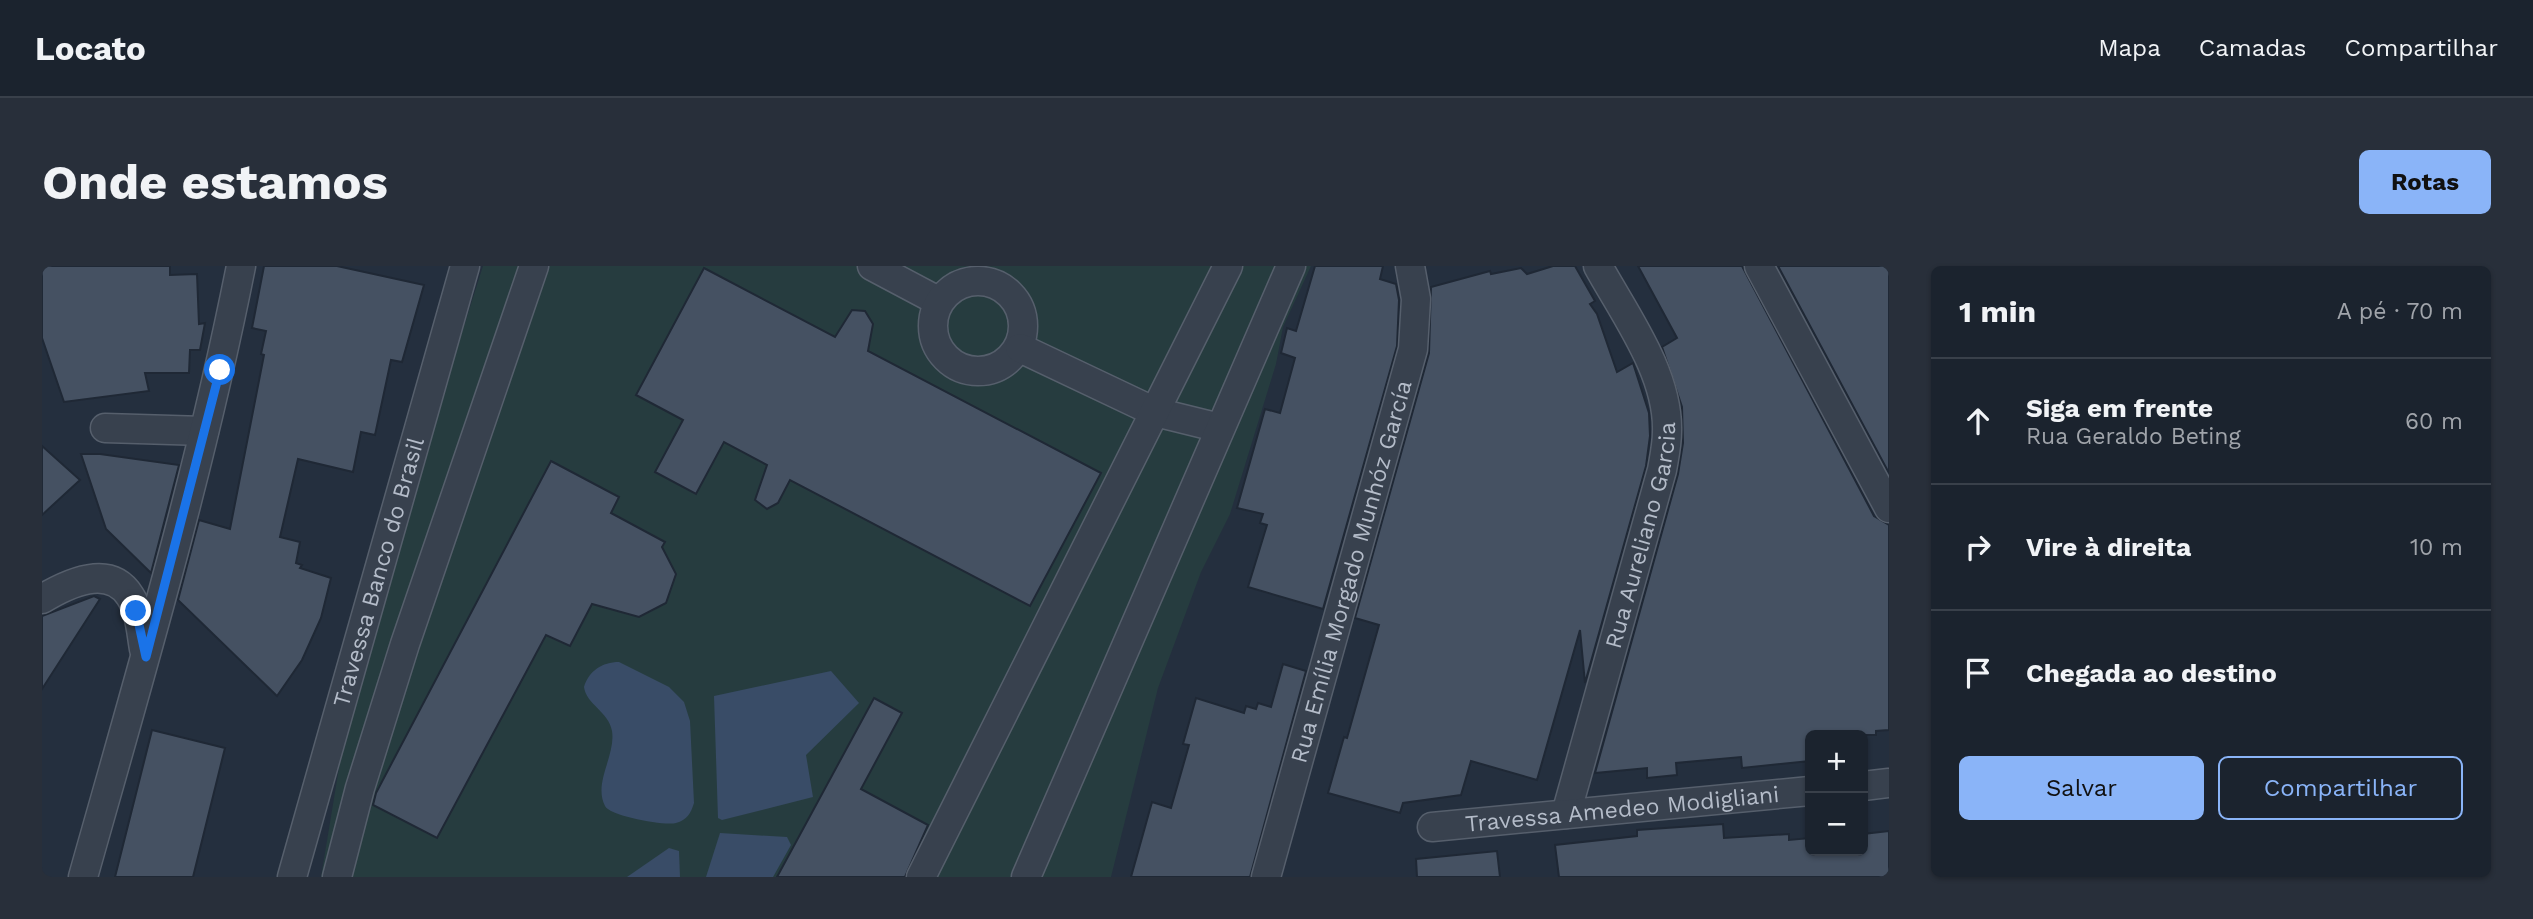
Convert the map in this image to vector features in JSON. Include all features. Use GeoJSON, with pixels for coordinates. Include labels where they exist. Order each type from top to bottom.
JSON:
{"type":"FeatureCollection","features":[{"type":"Feature","properties":{"kind":"street"},"geometry":{"type":"LineString","coordinates":[[83,877],[146,657],[204,431],[241,266]]}},
{"type":"Feature","properties":{"kind":"street","name":"Travessa Banco do Brasil"},"geometry":{"type":"LineString","coordinates":[[292,877],[465,266]]}},
{"type":"Feature","properties":{"kind":"street"},"geometry":{"type":"LineString","coordinates":[[337,877],[360,788],[405,644],[534,266]]}},
{"type":"Feature","properties":{"kind":"street"},"geometry":{"type":"LineString","coordinates":[[872,266],[938,301]]}},
{"type":"Feature","properties":{"kind":"street"},"geometry":{"type":"LineString","coordinates":[[921,877],[1228,266]]}},
{"type":"Feature","properties":{"kind":"street"},"geometry":{"type":"LineString","coordinates":[[1026,877],[1292,266]]}},
{"type":"Feature","properties":{"kind":"street","name":"Rua Emília Morgado Munhóz García"},"geometry":{"type":"LineString","coordinates":[[1266,877],[1413,349],[1416,299],[1410,266]]}},
{"type":"Feature","properties":{"kind":"street","name":"Rua Aureliano Garcia"},"geometry":{"type":"LineString","coordinates":[[1566,814],[1662,470],[1667,430],[1662,395],[1648,358],[1598,266]]}},
{"type":"Feature","properties":{"kind":"street"},"geometry":{"type":"LineString","coordinates":[[1759,266],[1889,508]]}},
{"type":"Feature","properties":{"kind":"street"},"geometry":{"type":"LineString","coordinates":[[988,280],[1013,294],[1024,320],[1020,348],[998,369],[968,372],[943,357],[931,330],[938,301],[960,283],[988,280]]}},
{"type":"Feature","properties":{"kind":"street"},"geometry":{"type":"LineString","coordinates":[[1020,348],[1155,412],[1220,428]]}},
{"type":"Feature","properties":{"kind":"street"},"geometry":{"type":"LineString","coordinates":[[105,428],[204,431]]}},
{"type":"Feature","properties":{"kind":"street"},"geometry":{"type":"LineString","coordinates":[[42,599],[86,579],[109,579],[132,597],[146,657]]}},
{"type":"Feature","properties":{"kind":"street"},"geometry":{"type":"LineString","coordinates":[[1868,785],[1889,783]]}},
{"type":"Feature","properties":{"kind":"street","name":"Travessa Amedeo Modigliani"},"geometry":{"type":"LineString","coordinates":[[1432,827],[1805,791]]}},
{"type":"Feature","properties":{"kind":"green space"},"geometry":{"type":"Polygon","coordinates":[[[483,266],[1311,266],[1283,327],[1276,364],[1230,514],[1201,572],[1158,688],[1111,877],[321,877],[355,671],[483,266]]]}},
{"type":"Feature","properties":{"kind":"water"},"geometry":{"type":"Polygon","coordinates":[[[619,662],[669,687],[684,702],[690,721],[694,803],[688,816],[680,822],[670,824],[638,819],[609,810],[605,806],[602,788],[611,750],[612,731],[607,718],[589,698],[584,687],[597,668],[619,662]]]}},
{"type":"Feature","properties":{"kind":"water"},"geometry":{"type":"Polygon","coordinates":[[[831,671],[859,703],[806,755],[813,797],[722,820],[718,818],[714,696],[831,671]]]}},
{"type":"Feature","properties":{"kind":"water"},"geometry":{"type":"Polygon","coordinates":[[[720,833],[787,837],[791,845],[773,877],[706,877],[720,833]]]}},
{"type":"Feature","properties":{"kind":"water"},"geometry":{"type":"Polygon","coordinates":[[[669,848],[679,851],[680,877],[627,877],[669,848]]]}},
{"type":"Feature","properties":{"kind":"building"},"geometry":{"type":"Polygon","coordinates":[[[42,266],[170,266],[170,275],[197,274],[199,324],[205,323],[200,350],[190,350],[189,373],[145,373],[149,391],[64,402],[42,338],[42,266]]]}},
{"type":"Feature","properties":{"kind":"building"},"geometry":{"type":"Polygon","coordinates":[[[264,266],[337,266],[424,285],[402,362],[391,360],[375,435],[361,432],[353,472],[298,459],[280,537],[300,542],[296,563],[302,565],[300,568],[331,578],[321,618],[302,660],[277,696],[178,600],[199,520],[230,529],[264,355],[261,354],[266,331],[252,328],[264,266]]]}},
{"type":"Feature","properties":{"kind":"building"},"geometry":{"type":"Polygon","coordinates":[[[1315,266],[1383,266],[1380,279],[1396,284],[1399,300],[1397,346],[1323,609],[1248,587],[1267,525],[1260,523],[1263,514],[1237,508],[1265,409],[1280,413],[1295,358],[1281,353],[1287,328],[1296,331],[1315,266]]]}},
{"type":"Feature","properties":{"kind":"building"},"geometry":{"type":"Polygon","coordinates":[[[1553,266],[1575,266],[1595,301],[1590,304],[1597,314],[1617,372],[1633,363],[1649,413],[1650,436],[1646,466],[1585,683],[1580,630],[1537,780],[1471,761],[1461,795],[1403,803],[1400,813],[1328,793],[1344,737],[1347,738],[1379,625],[1355,618],[1429,353],[1431,287],[1490,271],[1491,274],[1521,268],[1527,274],[1553,266]]]}},
{"type":"Feature","properties":{"kind":"building"},"geometry":{"type":"Polygon","coordinates":[[[1638,266],[1742,266],[1874,516],[1889,525],[1889,730],[1868,735],[1868,730],[1805,730],[1805,762],[1742,768],[1741,757],[1676,763],[1677,775],[1647,778],[1647,768],[1595,773],[1678,474],[1683,443],[1682,407],[1662,347],[1677,338],[1638,266]]]}},
{"type":"Feature","properties":{"kind":"building"},"geometry":{"type":"Polygon","coordinates":[[[1778,266],[1889,266],[1889,473],[1778,266]]]}},
{"type":"Feature","properties":{"kind":"building"},"geometry":{"type":"Polygon","coordinates":[[[704,268],[835,337],[852,310],[865,311],[873,324],[868,351],[1101,473],[1030,606],[790,480],[778,503],[767,509],[755,500],[767,465],[724,442],[696,494],[655,472],[683,420],[636,395],[704,268]]]}},
{"type":"Feature","properties":{"kind":"building"},"geometry":{"type":"Polygon","coordinates":[[[42,446],[80,480],[42,515],[42,446]]]}},
{"type":"Feature","properties":{"kind":"building"},"geometry":{"type":"Polygon","coordinates":[[[81,454],[100,454],[179,465],[151,573],[106,529],[81,454]]]}},
{"type":"Feature","properties":{"kind":"building"},"geometry":{"type":"Polygon","coordinates":[[[551,461],[619,497],[611,513],[665,542],[662,547],[676,574],[666,603],[639,617],[592,604],[570,646],[546,635],[437,838],[373,805],[376,793],[551,461]]]}},
{"type":"Feature","properties":{"kind":"building"},"geometry":{"type":"Polygon","coordinates":[[[94,596],[100,599],[42,689],[42,616],[94,596]]]}},
{"type":"Feature","properties":{"kind":"building"},"geometry":{"type":"Polygon","coordinates":[[[1283,664],[1306,671],[1250,877],[1131,877],[1152,802],[1171,808],[1189,745],[1183,744],[1196,698],[1244,713],[1246,706],[1256,709],[1258,703],[1271,707],[1283,664]]]}},
{"type":"Feature","properties":{"kind":"building"},"geometry":{"type":"Polygon","coordinates":[[[874,698],[902,713],[861,789],[928,825],[905,877],[777,877],[874,698]]]}},
{"type":"Feature","properties":{"kind":"building"},"geometry":{"type":"Polygon","coordinates":[[[152,730],[225,748],[193,877],[115,877],[152,730]]]}},
{"type":"Feature","properties":{"kind":"building"},"geometry":{"type":"Polygon","coordinates":[[[1723,824],[1724,838],[1789,834],[1789,840],[1805,838],[1805,856],[1868,856],[1868,833],[1889,831],[1889,877],[1559,877],[1555,845],[1637,836],[1637,830],[1723,824]]]}},
{"type":"Feature","properties":{"kind":"building"},"geometry":{"type":"Polygon","coordinates":[[[1497,851],[1500,877],[1417,877],[1416,859],[1497,851]]]}},
{"type":"Feature","properties":{"kind":"route"},"geometry":{"type":"LineString","coordinates":[[136,611],[146,657],[220,370]]}}]}
